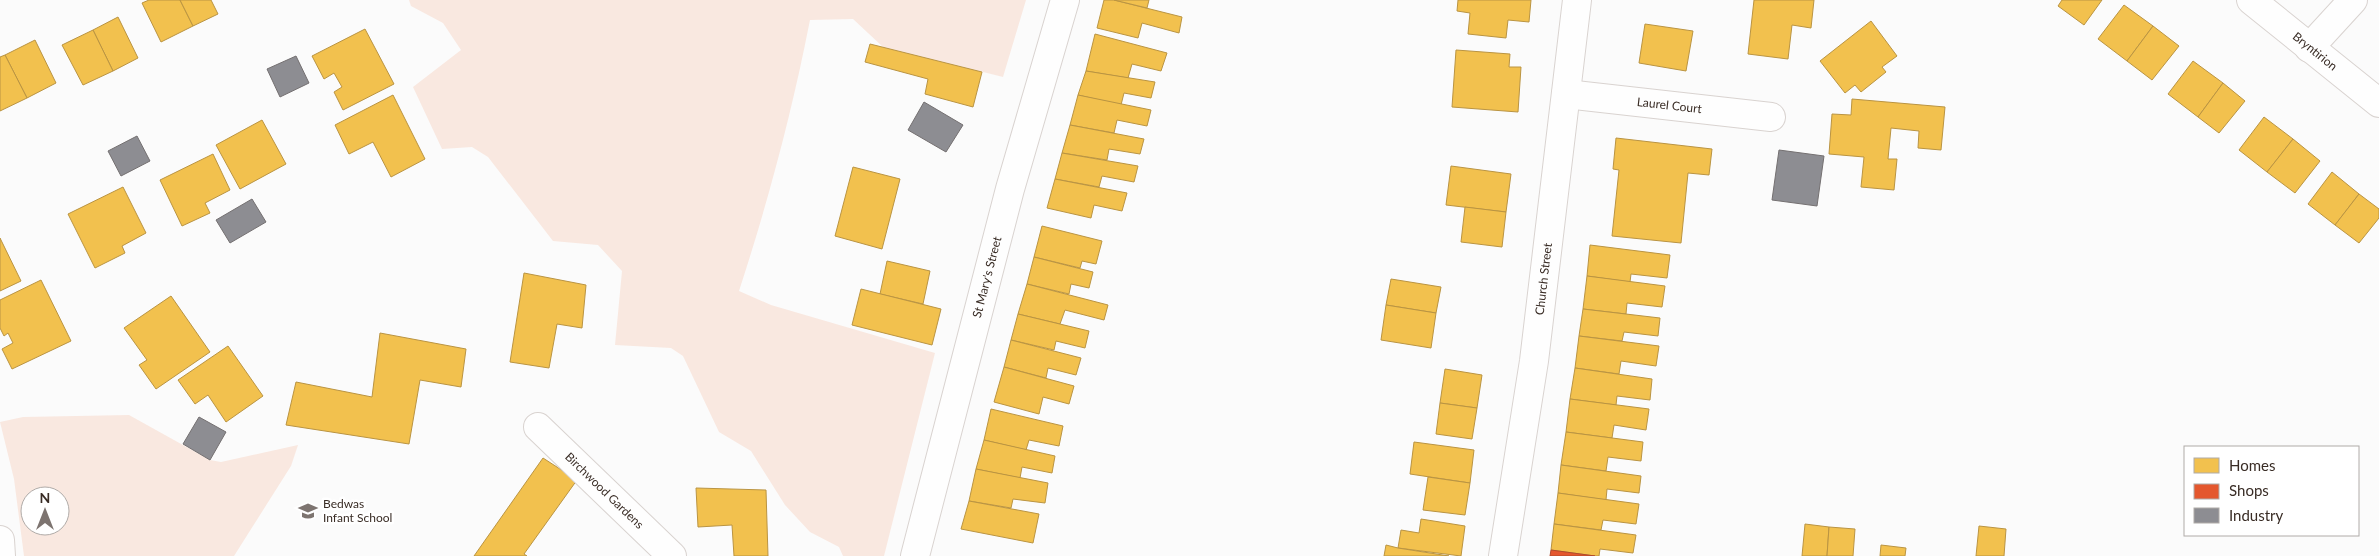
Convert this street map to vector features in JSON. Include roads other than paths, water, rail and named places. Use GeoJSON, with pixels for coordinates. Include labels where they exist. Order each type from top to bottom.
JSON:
{"type":"FeatureCollection","features":[{"type":"Feature","properties":{"kind":"street","name":"St Mary's Street"},"geometry":{"type":"LineString","coordinates":[[915,556],[1010,189],[1065,0]]}},
{"type":"Feature","properties":{"kind":"street","name":"Church Street"},"geometry":{"type":"LineString","coordinates":[[1503,556],[1534,361],[1577,0]]}},
{"type":"Feature","properties":{"kind":"street","name":"Bryntirion"},"geometry":{"type":"LineString","coordinates":[[2251,0],[2379,103]]}},
{"type":"Feature","properties":{"kind":"street"},"geometry":{"type":"LineString","coordinates":[[2309,48],[2345,6],[2353,0]]}},
{"type":"Feature","properties":{"kind":"street","name":"Laurel Court"},"geometry":{"type":"LineString","coordinates":[[1566,94],[1771,117]]}},
{"type":"Feature","properties":{"kind":"street","name":"Birchwood Gardens"},"geometry":{"type":"LineString","coordinates":[[538,427],[672,556]]}},
{"type":"Feature","properties":{"kind":"street"},"geometry":{"type":"LineString","coordinates":[[0,540],[1,556]]}},
{"type":"Feature","properties":{"kind":"place","name":"Bedwas Infant School"},"geometry":{"type":"Point","coordinates":[308,511]}}]}
